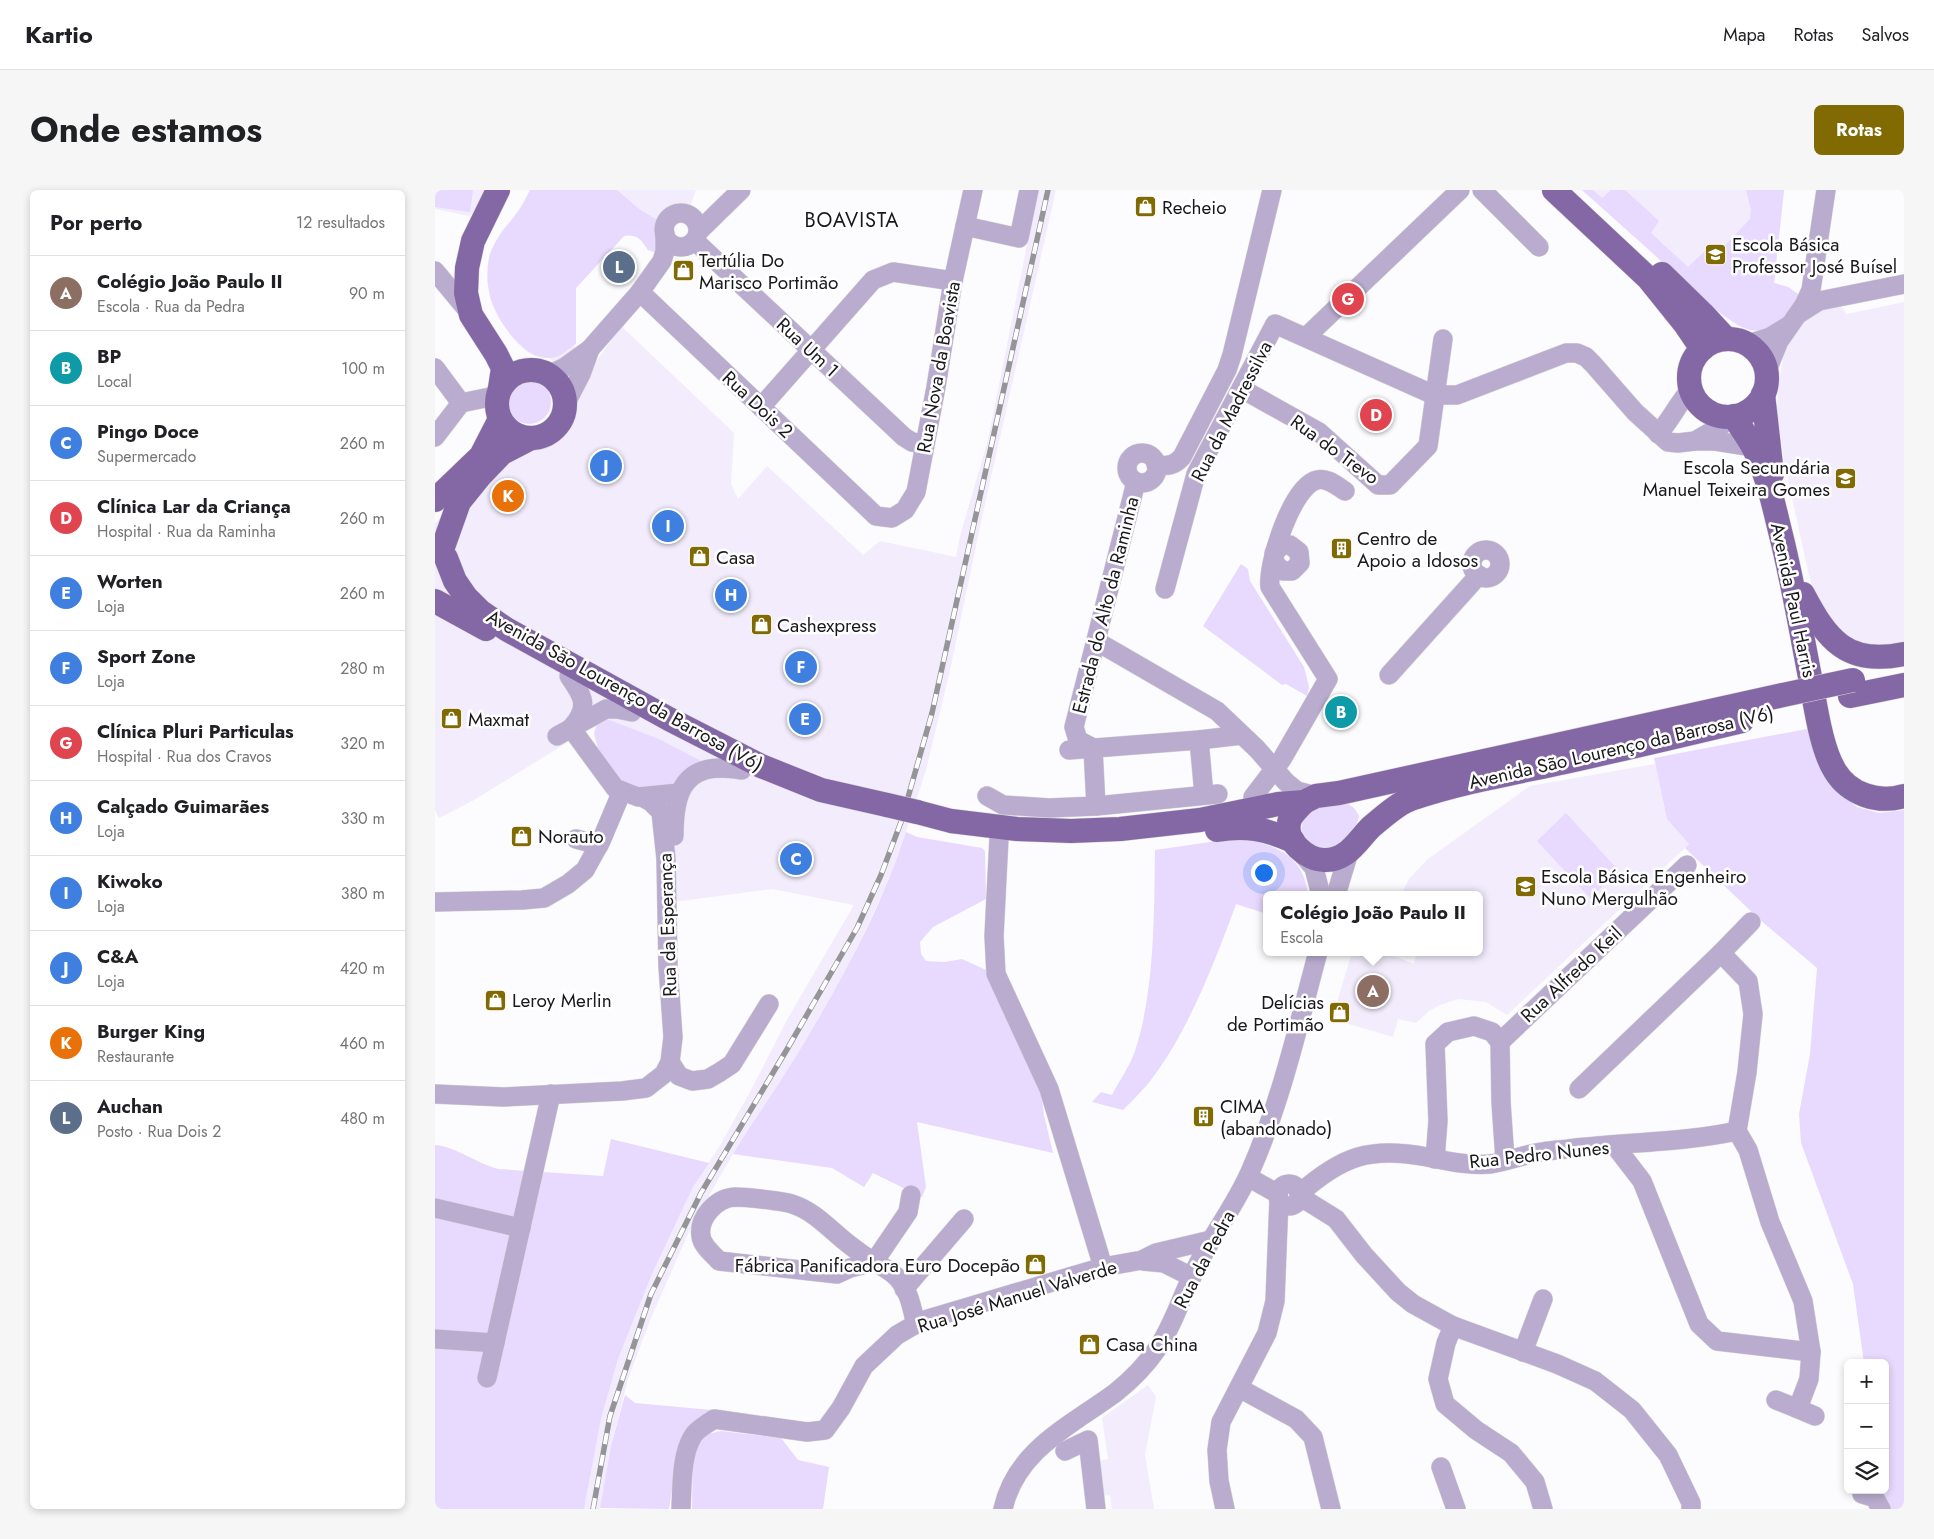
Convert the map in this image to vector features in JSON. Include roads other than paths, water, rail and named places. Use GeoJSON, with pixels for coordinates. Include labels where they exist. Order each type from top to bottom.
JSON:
{"type":"FeatureCollection","features":[{"type":"Feature","properties":{"kind":"main road"},"geometry":{"type":"LineString","coordinates":[[435,500],[481,456],[503,368],[471,315],[466,294],[473,241],[498,190]]}},
{"type":"Feature","properties":{"kind":"main road"},"geometry":{"type":"LineString","coordinates":[[435,585],[442,575],[441,547],[459,502],[502,453],[531,438],[546,434],[553,429],[560,422],[565,405],[560,387],[554,379],[521,359],[511,349],[483,303],[479,280],[483,253],[514,190]]}},
{"type":"Feature","properties":{"kind":"main road"},"geometry":{"type":"LineString","coordinates":[[1554,190],[1648,278],[1685,324],[1701,349]]}},
{"type":"Feature","properties":{"kind":"main road"},"geometry":{"type":"LineString","coordinates":[[1571,190],[1625,237],[1702,313],[1737,342],[1759,354],[1765,384],[1758,403],[1750,410],[1731,416],[1714,414],[1706,410],[1694,397],[1689,381],[1692,363],[1701,349],[1717,340],[1737,342]]}},
{"type":"Feature","properties":{"kind":"main road"},"geometry":{"type":"LineString","coordinates":[[531,438],[513,433],[506,427],[496,402],[507,378],[517,372],[528,369],[543,372]]}},
{"type":"Feature","properties":{"kind":"main road","name":"Avenida Paul Harris"},"geometry":{"type":"LineString","coordinates":[[1765,384],[1773,475],[1803,594]]}},
{"type":"Feature","properties":{"kind":"main road","name":"Avenida Paul Harris"},"geometry":{"type":"LineString","coordinates":[[1731,416],[1757,453],[1768,484],[1785,550],[1821,732],[1835,770],[1849,787],[1859,793],[1889,799],[1904,796]]}},
{"type":"Feature","properties":{"kind":"main road","name":"Avenida São Lourenço da Barrosa (V6)"},"geometry":{"type":"LineString","coordinates":[[441,547],[455,581],[466,597],[480,611],[506,628],[669,719],[761,766],[821,790],[887,811]]}},
{"type":"Feature","properties":{"kind":"main road"},"geometry":{"type":"LineString","coordinates":[[1803,594],[1818,623],[1838,643],[1855,653],[1868,657],[1885,658],[1904,654]]}},
{"type":"Feature","properties":{"kind":"main road"},"geometry":{"type":"LineString","coordinates":[[1803,594],[1837,753],[1845,768],[1854,778],[1866,784],[1891,788],[1904,786]]}},
{"type":"Feature","properties":{"kind":"main road","name":"Avenida São Lourenço da Barrosa (V6)"},"geometry":{"type":"LineString","coordinates":[[435,601],[463,615],[632,712],[742,770],[801,796],[887,811],[915,817],[972,835],[999,838],[1070,843],[1123,842],[1237,827],[1259,829],[1294,841],[1315,859],[1325,860],[1341,857],[1372,826],[1406,801],[1444,788],[1639,746],[1783,703]]}},
{"type":"Feature","properties":{"kind":"main road","name":"Avenida São Lourenço da Barrosa (V6)"},"geometry":{"type":"LineString","coordinates":[[915,817],[1017,829],[1071,831],[1128,828],[1237,814],[1277,804],[1320,797],[1851,688],[1901,684]]}},
{"type":"Feature","properties":{"kind":"main road","name":"Avenida São Lourenço da Barrosa (V6)"},"geometry":{"type":"LineString","coordinates":[[1320,797],[1352,795],[1360,799],[1367,811],[1364,828],[1352,848]]}},
{"type":"Feature","properties":{"kind":"main road"},"geometry":{"type":"LineString","coordinates":[[1294,841],[1289,822],[1320,797]]}},
{"type":"Feature","properties":{"kind":"street","name":"Rua Nova da Boavista"},"geometry":{"type":"LineString","coordinates":[[876,516],[891,518],[905,510],[916,492],[953,281],[973,190]]}},
{"type":"Feature","properties":{"kind":"street"},"geometry":{"type":"LineString","coordinates":[[965,226],[1019,238],[1029,190]]}},
{"type":"Feature","properties":{"kind":"street"},"geometry":{"type":"LineString","coordinates":[[1156,465],[1168,466],[1175,464],[1182,457],[1227,370],[1272,190]]}},
{"type":"Feature","properties":{"kind":"street"},"geometry":{"type":"LineString","coordinates":[[1460,190],[1306,337],[1434,395],[1457,395],[1558,355],[1577,353],[1586,356],[1635,412],[1665,440],[1672,443],[1688,443],[1695,440],[1721,426],[1731,416]]}},
{"type":"Feature","properties":{"kind":"street"},"geometry":{"type":"LineString","coordinates":[[1482,190],[1539,247]]}},
{"type":"Feature","properties":{"kind":"street"},"geometry":{"type":"LineString","coordinates":[[1765,384],[1775,351],[1811,290],[1827,190]]}},
{"type":"Feature","properties":{"kind":"street"},"geometry":{"type":"LineString","coordinates":[[543,372],[557,372],[590,349],[650,280],[662,261],[665,251],[665,233],[668,219],[679,213],[689,215],[708,212],[736,196]]}},
{"type":"Feature","properties":{"kind":"street"},"geometry":{"type":"LineString","coordinates":[[640,292],[736,196]]}},
{"type":"Feature","properties":{"kind":"street"},"geometry":{"type":"LineString","coordinates":[[665,233],[666,238],[672,245],[683,247],[694,240],[697,224],[689,215]]}},
{"type":"Feature","properties":{"kind":"street","name":"Rua Um 1"},"geometry":{"type":"LineString","coordinates":[[694,240],[905,437],[912,442],[925,444]]}},
{"type":"Feature","properties":{"kind":"street"},"geometry":{"type":"LineString","coordinates":[[435,270],[455,270],[469,260]]}},
{"type":"Feature","properties":{"kind":"street"},"geometry":{"type":"LineString","coordinates":[[435,270],[471,315]]}},
{"type":"Feature","properties":{"kind":"street"},"geometry":{"type":"LineString","coordinates":[[761,407],[873,280],[893,272],[953,281]]}},
{"type":"Feature","properties":{"kind":"street"},"geometry":{"type":"LineString","coordinates":[[1814,277],[1817,289],[1822,294],[1841,297]]}},
{"type":"Feature","properties":{"kind":"street"},"geometry":{"type":"LineString","coordinates":[[1737,342],[1769,337],[1792,321],[1808,306],[1819,301],[1904,284]]}},
{"type":"Feature","properties":{"kind":"street","name":"Rua Dois 2"},"geometry":{"type":"LineString","coordinates":[[640,292],[876,516]]}},
{"type":"Feature","properties":{"kind":"street","name":"Rua da Madressilva"},"geometry":{"type":"LineString","coordinates":[[1165,589],[1196,474],[1275,324],[1306,337]]}},
{"type":"Feature","properties":{"kind":"street","name":"Rua do Trevo"},"geometry":{"type":"LineString","coordinates":[[1242,389],[1319,432],[1378,485],[1390,485],[1428,446],[1443,339]]}},
{"type":"Feature","properties":{"kind":"street"},"geometry":{"type":"LineString","coordinates":[[565,405],[581,374],[590,349]]}},
{"type":"Feature","properties":{"kind":"street"},"geometry":{"type":"LineString","coordinates":[[438,380],[461,404]]}},
{"type":"Feature","properties":{"kind":"street"},"geometry":{"type":"LineString","coordinates":[[1658,434],[1668,423],[1674,409],[1691,389]]}},
{"type":"Feature","properties":{"kind":"street"},"geometry":{"type":"LineString","coordinates":[[435,438],[461,404],[470,400],[496,402]]}},
{"type":"Feature","properties":{"kind":"street"},"geometry":{"type":"LineString","coordinates":[[1635,412],[1647,417],[1659,416],[1674,409]]}},
{"type":"Feature","properties":{"kind":"street"},"geometry":{"type":"LineString","coordinates":[[1695,440],[1753,447]]}},
{"type":"Feature","properties":{"kind":"street"},"geometry":{"type":"LineString","coordinates":[[1138,453],[1147,454],[1154,460],[1156,465],[1156,472],[1151,480],[1142,483],[1136,482],[1129,476],[1127,470],[1128,461],[1138,453]]}},
{"type":"Feature","properties":{"kind":"street"},"geometry":{"type":"LineString","coordinates":[[1237,814],[1248,804],[1282,759],[1328,679],[1273,594],[1269,580],[1281,530],[1306,487],[1317,480],[1325,480],[1345,491]]}},
{"type":"Feature","properties":{"kind":"street","name":"Estrada do Alto da Raminha"},"geometry":{"type":"LineString","coordinates":[[1093,748],[1078,740],[1074,727],[1136,482]]}},
{"type":"Feature","properties":{"kind":"street"},"geometry":{"type":"LineString","coordinates":[[1389,675],[1479,575]]}},
{"type":"Feature","properties":{"kind":"street"},"geometry":{"type":"LineString","coordinates":[[1096,641],[1115,650],[1217,711],[1257,749],[1271,774],[1277,804],[1294,841],[1313,868],[1320,891]]}},
{"type":"Feature","properties":{"kind":"street"},"geometry":{"type":"LineString","coordinates":[[564,732],[582,712],[583,702],[581,694],[569,676]]}},
{"type":"Feature","properties":{"kind":"street"},"geometry":{"type":"LineString","coordinates":[[564,732],[605,709],[632,712]]}},
{"type":"Feature","properties":{"kind":"street"},"geometry":{"type":"LineString","coordinates":[[564,732],[615,788],[642,797],[679,793]]}},
{"type":"Feature","properties":{"kind":"street"},"geometry":{"type":"LineString","coordinates":[[1069,750],[1242,735]]}},
{"type":"Feature","properties":{"kind":"street"},"geometry":{"type":"LineString","coordinates":[[987,796],[1003,805],[1049,808],[1096,806],[1211,794],[1199,740]]}},
{"type":"Feature","properties":{"kind":"street"},"geometry":{"type":"LineString","coordinates":[[1093,748],[1096,806]]}},
{"type":"Feature","properties":{"kind":"street"},"geometry":{"type":"LineString","coordinates":[[1253,796],[1258,781],[1257,749]]}},
{"type":"Feature","properties":{"kind":"street"},"geometry":{"type":"LineString","coordinates":[[674,840],[674,814],[679,793],[685,783],[693,776],[708,769],[742,770]]}},
{"type":"Feature","properties":{"kind":"street"},"geometry":{"type":"LineString","coordinates":[[1271,774],[1297,791],[1306,795],[1320,797]]}},
{"type":"Feature","properties":{"kind":"street"},"geometry":{"type":"LineString","coordinates":[[435,902],[544,898],[568,884],[585,870],[599,845],[622,791]]}},
{"type":"Feature","properties":{"kind":"street","name":"Rua da Esperança"},"geometry":{"type":"LineString","coordinates":[[642,797],[651,802],[661,812],[666,859],[668,966],[673,1037],[670,1062]]}},
{"type":"Feature","properties":{"kind":"street"},"geometry":{"type":"LineString","coordinates":[[999,838],[994,936],[996,974],[1049,1089],[1103,1267]]}},
{"type":"Feature","properties":{"kind":"street"},"geometry":{"type":"LineString","coordinates":[[576,839],[599,845]]}},
{"type":"Feature","properties":{"kind":"street"},"geometry":{"type":"LineString","coordinates":[[1337,891],[1352,848]]}},
{"type":"Feature","properties":{"kind":"street","name":"Rua Alfredo Keil"},"geometry":{"type":"LineString","coordinates":[[1500,1042],[1687,865]]}},
{"type":"Feature","properties":{"kind":"street"},"geometry":{"type":"LineString","coordinates":[[1579,1089],[1751,922]]}},
{"type":"Feature","properties":{"kind":"street"},"geometry":{"type":"LineString","coordinates":[[1721,953],[1748,981],[1753,1014],[1747,1072],[1737,1130],[1748,1150],[1770,1222],[1803,1301],[1811,1352],[1809,1379],[1796,1408]]}},
{"type":"Feature","properties":{"kind":"street","name":"Rua da Pedra"},"geometry":{"type":"LineString","coordinates":[[1003,1509],[1007,1492],[1021,1467],[1044,1442],[1117,1391],[1157,1349],[1211,1240],[1233,1206],[1248,1177],[1266,1136],[1317,956]]}},
{"type":"Feature","properties":{"kind":"street"},"geometry":{"type":"LineString","coordinates":[[435,1094],[503,1097],[622,1091],[708,1079],[732,1064],[769,1004]]}},
{"type":"Feature","properties":{"kind":"street"},"geometry":{"type":"LineString","coordinates":[[1435,1159],[1438,1121],[1435,1044],[1448,1032],[1474,1026],[1492,1032],[1500,1042],[1501,1102],[1505,1160]]}},
{"type":"Feature","properties":{"kind":"street"},"geometry":{"type":"LineString","coordinates":[[670,1062],[679,1076],[693,1081]]}},
{"type":"Feature","properties":{"kind":"street"},"geometry":{"type":"LineString","coordinates":[[646,1088],[664,1074],[670,1062]]}},
{"type":"Feature","properties":{"kind":"street"},"geometry":{"type":"LineString","coordinates":[[487,1378],[551,1094]]}},
{"type":"Feature","properties":{"kind":"street","name":"Rua Pedro Nunes"},"geometry":{"type":"LineString","coordinates":[[1290,1197],[1344,1161],[1369,1154],[1390,1153],[1455,1163],[1490,1164],[1533,1153],[1688,1139],[1737,1130]]}},
{"type":"Feature","properties":{"kind":"street"},"geometry":{"type":"LineString","coordinates":[[1615,1146],[1642,1181],[1699,1324],[1717,1341],[1811,1352]]}},
{"type":"Feature","properties":{"kind":"street"},"geometry":{"type":"LineString","coordinates":[[1248,1177],[1336,1219],[1364,1255],[1398,1292],[1413,1304],[1453,1326],[1595,1382],[1632,1410],[1668,1455],[1691,1503],[1691,1509]]}},
{"type":"Feature","properties":{"kind":"street"},"geometry":{"type":"LineString","coordinates":[[911,1194],[908,1212],[874,1262],[849,1268],[837,1274],[719,1260],[707,1248],[701,1238],[702,1225],[707,1213],[716,1204],[733,1197],[792,1204],[813,1214],[874,1262],[883,1266],[900,1281],[910,1300],[916,1324]]}},
{"type":"Feature","properties":{"kind":"street"},"geometry":{"type":"LineString","coordinates":[[1225,1509],[1219,1481],[1217,1450],[1221,1422],[1267,1333],[1275,1301],[1278,1223],[1290,1197]]}},
{"type":"Feature","properties":{"kind":"street"},"geometry":{"type":"LineString","coordinates":[[435,1208],[521,1228]]}},
{"type":"Feature","properties":{"kind":"street"},"geometry":{"type":"LineString","coordinates":[[904,1289],[964,1219]]}},
{"type":"Feature","properties":{"kind":"street"},"geometry":{"type":"LineString","coordinates":[[1142,1260],[1156,1253],[1211,1240]]}},
{"type":"Feature","properties":{"kind":"street"},"geometry":{"type":"LineString","coordinates":[[1142,1260],[1164,1263],[1192,1277]]}},
{"type":"Feature","properties":{"kind":"street","name":"Rua José Manuel Valverde"},"geometry":{"type":"LineString","coordinates":[[681,1509],[686,1456],[693,1436],[702,1427],[714,1420],[807,1432],[825,1430],[841,1408],[864,1366],[897,1335],[921,1321],[1103,1267],[1142,1260]]}},
{"type":"Feature","properties":{"kind":"street"},"geometry":{"type":"LineString","coordinates":[[1523,1352],[1543,1299]]}},
{"type":"Feature","properties":{"kind":"street"},"geometry":{"type":"LineString","coordinates":[[1453,1326],[1446,1343],[1438,1379],[1445,1404],[1476,1430],[1511,1453],[1535,1482],[1543,1509]]}},
{"type":"Feature","properties":{"kind":"street"},"geometry":{"type":"LineString","coordinates":[[435,1339],[495,1343]]}},
{"type":"Feature","properties":{"kind":"street"},"geometry":{"type":"LineString","coordinates":[[1239,1388],[1296,1419],[1313,1437],[1331,1509]]}},
{"type":"Feature","properties":{"kind":"street"},"geometry":{"type":"LineString","coordinates":[[1776,1400],[1815,1416]]}},
{"type":"Feature","properties":{"kind":"street"},"geometry":{"type":"LineString","coordinates":[[1065,1451],[1094,1437],[1097,1509]]}},
{"type":"Feature","properties":{"kind":"street"},"geometry":{"type":"LineString","coordinates":[[1441,1467],[1456,1509]]}},
{"type":"Feature","properties":{"kind":"street"},"geometry":{"type":"LineString","coordinates":[[1862,1494],[1875,1498],[1881,1509]]}},
{"type":"Feature","properties":{"kind":"railway"},"geometry":{"type":"LineString","coordinates":[[593,1509],[610,1416],[651,1294],[701,1193],[857,928],[881,875],[901,822],[932,713],[1048,190]]}},
{"type":"Feature","properties":{"kind":"place","name":"Recheio"},"geometry":{"type":"Point","coordinates":[1146,207]}},
{"type":"Feature","properties":{"kind":"place","name":"Escola Básica Professor José Buísel"},"geometry":{"type":"Point","coordinates":[1716,255]}},
{"type":"Feature","properties":{"kind":"place","name":"Auchan"},"geometry":{"type":"Point","coordinates":[619,267]}},
{"type":"Feature","properties":{"kind":"place","name":"Tertúlia Do Marisco Portimão"},"geometry":{"type":"Point","coordinates":[683,271]}},
{"type":"Feature","properties":{"kind":"place","name":"Clínica Pluri Particulas"},"geometry":{"type":"Point","coordinates":[1348,299]}},
{"type":"Feature","properties":{"kind":"place","name":"Clínica Lar da Criança"},"geometry":{"type":"Point","coordinates":[1376,415]}},
{"type":"Feature","properties":{"kind":"place","name":"C&A"},"geometry":{"type":"Point","coordinates":[606,466]}},
{"type":"Feature","properties":{"kind":"place","name":"Escola Secundária Manuel Teixeira Gomes"},"geometry":{"type":"Point","coordinates":[1846,478]}},
{"type":"Feature","properties":{"kind":"place","name":"Burger King"},"geometry":{"type":"Point","coordinates":[508,496]}},
{"type":"Feature","properties":{"kind":"place","name":"Kiwoko"},"geometry":{"type":"Point","coordinates":[668,526]}},
{"type":"Feature","properties":{"kind":"place","name":"Centro de Apoio a Idosos"},"geometry":{"type":"Point","coordinates":[1341,549]}},
{"type":"Feature","properties":{"kind":"place","name":"Casa"},"geometry":{"type":"Point","coordinates":[700,557]}},
{"type":"Feature","properties":{"kind":"place","name":"Calçado Guimarães"},"geometry":{"type":"Point","coordinates":[731,595]}},
{"type":"Feature","properties":{"kind":"place","name":"Cashexpress"},"geometry":{"type":"Point","coordinates":[761,625]}},
{"type":"Feature","properties":{"kind":"place","name":"Sport Zone"},"geometry":{"type":"Point","coordinates":[801,667]}},
{"type":"Feature","properties":{"kind":"place","name":"BP"},"geometry":{"type":"Point","coordinates":[1341,712]}},
{"type":"Feature","properties":{"kind":"place","name":"Maxmat"},"geometry":{"type":"Point","coordinates":[452,719]}},
{"type":"Feature","properties":{"kind":"place","name":"Worten"},"geometry":{"type":"Point","coordinates":[805,719]}},
{"type":"Feature","properties":{"kind":"place","name":"Norauto"},"geometry":{"type":"Point","coordinates":[522,836]}},
{"type":"Feature","properties":{"kind":"place","name":"Pingo Doce"},"geometry":{"type":"Point","coordinates":[796,859]}},
{"type":"Feature","properties":{"kind":"place","name":"Escola Básica Engenheiro Nuno Mergulhão"},"geometry":{"type":"Point","coordinates":[1525,887]}},
{"type":"Feature","properties":{"kind":"place","name":"Colégio João Paulo II"},"geometry":{"type":"Point","coordinates":[1373,991]}},
{"type":"Feature","properties":{"kind":"place","name":"Leroy Merlin"},"geometry":{"type":"Point","coordinates":[496,1000]}},
{"type":"Feature","properties":{"kind":"place","name":"Delícias de Portimão"},"geometry":{"type":"Point","coordinates":[1340,1013]}},
{"type":"Feature","properties":{"kind":"place","name":"CIMA (abandonado)"},"geometry":{"type":"Point","coordinates":[1204,1117]}},
{"type":"Feature","properties":{"kind":"place","name":"Fábrica Panificadora Euro Docepão"},"geometry":{"type":"Point","coordinates":[1036,1265]}},
{"type":"Feature","properties":{"kind":"place","name":"Casa China"},"geometry":{"type":"Point","coordinates":[1090,1344]}},
{"type":"Feature","properties":{"kind":"district","name":"BOAVISTA"},"geometry":{"type":"Point","coordinates":[852,220]}}]}
